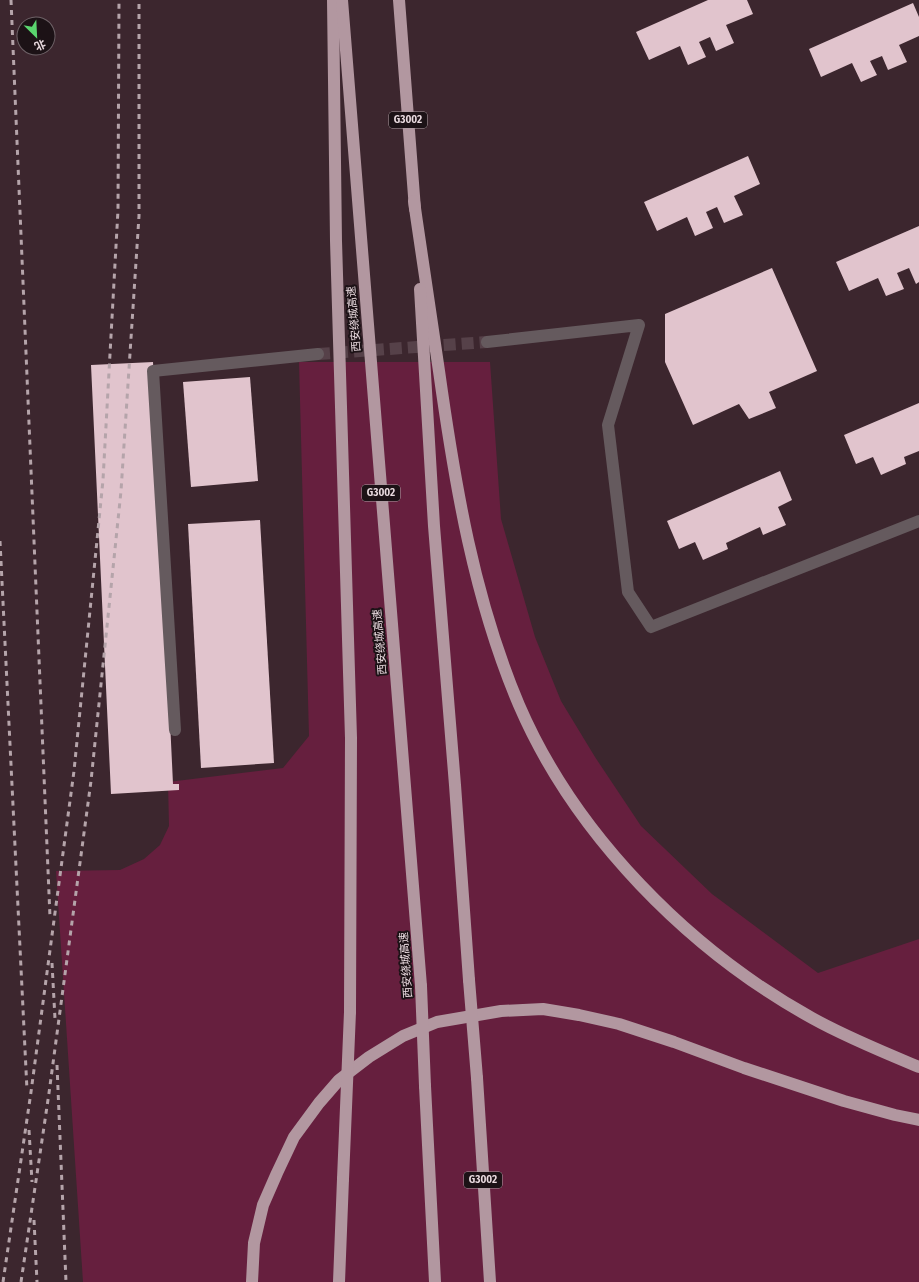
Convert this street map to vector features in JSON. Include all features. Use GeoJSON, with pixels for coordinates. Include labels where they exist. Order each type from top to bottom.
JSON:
{"type":"FeatureCollection","features":[{"type":"Feature","properties":{"kind":"highway"},"geometry":{"type":"LineString","coordinates":[[333,0],[336,241],[351,738],[350,1012],[339,1282]]}},
{"type":"Feature","properties":{"kind":"highway","name":"西安绕城高速"},"geometry":{"type":"LineString","coordinates":[[342,0],[421,986],[435,1282]]}},
{"type":"Feature","properties":{"kind":"highway","name":"G3002"},"geometry":{"type":"LineString","coordinates":[[399,0],[414,201],[434,526],[455,777],[490,1282]]}},
{"type":"Feature","properties":{"kind":"highway"},"geometry":{"type":"LineString","coordinates":[[414,201],[450,453],[474,566],[486,611],[506,671],[520,706],[554,774],[571,801],[622,865],[684,927],[720,957],[749,979],[810,1017],[852,1039],[919,1067]]}},
{"type":"Feature","properties":{"kind":"highway"},"geometry":{"type":"LineString","coordinates":[[252,1282],[254,1243],[263,1205],[294,1137],[319,1103],[339,1080],[369,1057],[402,1036],[437,1022],[501,1011],[544,1009],[579,1015],[620,1024],[844,1102],[919,1120]]}},
{"type":"Feature","properties":{"kind":"street"},"geometry":{"type":"LineString","coordinates":[[487,342],[639,325],[608,426],[628,592],[651,627],[919,521]]}},
{"type":"Feature","properties":{"kind":"street"},"geometry":{"type":"LineString","coordinates":[[175,730],[153,371],[318,354]]}},
{"type":"Feature","properties":{"kind":"shaded area"},"geometry":{"type":"Polygon","coordinates":[[[299,362],[490,362],[501,519],[535,637],[561,701],[595,757],[641,826],[712,894],[818,973],[919,939],[919,1282],[83,1282],[56,871],[120,870],[144,859],[160,845],[169,826],[168,782],[283,768],[309,736],[299,362]]]}},
{"type":"Feature","properties":{"kind":"building"},"geometry":{"type":"Polygon","coordinates":[[[708,0],[747,0],[753,14],[726,25],[734,43],[716,51],[710,37],[699,42],[706,57],[688,65],[680,46],[649,60],[636,32],[708,0]]]}},
{"type":"Feature","properties":{"kind":"building"},"geometry":{"type":"Polygon","coordinates":[[[913,3],[919,17],[919,36],[899,45],[907,62],[888,70],[882,56],[870,61],[877,75],[861,82],[852,63],[821,77],[809,49],[913,3]]]}},
{"type":"Feature","properties":{"kind":"building"},"geometry":{"type":"Polygon","coordinates":[[[748,156],[760,184],[734,196],[743,215],[724,223],[717,207],[706,212],[713,228],[695,236],[687,217],[657,231],[644,202],[748,156]]]}},
{"type":"Feature","properties":{"kind":"building"},"geometry":{"type":"Polygon","coordinates":[[[919,226],[919,282],[916,284],[909,268],[897,273],[904,289],[886,296],[878,278],[849,291],[836,262],[919,226]]]}},
{"type":"Feature","properties":{"kind":"building"},"geometry":{"type":"Polygon","coordinates":[[[772,268],[817,371],[769,392],[776,408],[749,419],[739,404],[693,425],[665,362],[665,314],[772,268]]]}},
{"type":"Feature","properties":{"kind":"building"},"geometry":{"type":"Polygon","coordinates":[[[153,362],[173,784],[179,784],[179,790],[111,794],[91,365],[153,362]]]}},
{"type":"Feature","properties":{"kind":"building"},"geometry":{"type":"Polygon","coordinates":[[[250,377],[258,481],[191,487],[183,382],[250,377]]]}},
{"type":"Feature","properties":{"kind":"building"},"geometry":{"type":"Polygon","coordinates":[[[919,403],[919,451],[904,457],[906,464],[881,475],[873,457],[856,464],[844,435],[919,403]]]}},
{"type":"Feature","properties":{"kind":"building"},"geometry":{"type":"Polygon","coordinates":[[[780,471],[792,500],[778,507],[786,525],[763,535],[760,527],[726,543],[728,549],[703,560],[695,542],[679,549],[667,521],[780,471]]]}},
{"type":"Feature","properties":{"kind":"building"},"geometry":{"type":"Polygon","coordinates":[[[260,520],[274,763],[201,768],[188,524],[260,520]]]}},
{"type":"Feature","properties":{"kind":"tunnel"},"geometry":{"type":"LineString","coordinates":[[318,354],[487,342]]}},
{"type":"Feature","properties":{"kind":"railway"},"geometry":{"type":"LineString","coordinates":[[11,0],[50,917]]}},
{"type":"Feature","properties":{"kind":"railway"},"geometry":{"type":"LineString","coordinates":[[3,1282],[31,1092],[74,771],[103,480],[118,210],[119,0]]}},
{"type":"Feature","properties":{"kind":"railway"},"geometry":{"type":"LineString","coordinates":[[21,1282],[49,1093],[91,781],[121,491],[139,216],[139,0]]}},
{"type":"Feature","properties":{"kind":"railway"},"geometry":{"type":"LineString","coordinates":[[0,541],[27,1090]]}},
{"type":"Feature","properties":{"kind":"railway"},"geometry":{"type":"LineString","coordinates":[[52,963],[55,1019]]}},
{"type":"Feature","properties":{"kind":"railway"},"geometry":{"type":"LineString","coordinates":[[57,1065],[66,1282]]}},
{"type":"Feature","properties":{"kind":"railway"},"geometry":{"type":"LineString","coordinates":[[29,1130],[32,1182]]}},
{"type":"Feature","properties":{"kind":"railway"},"geometry":{"type":"LineString","coordinates":[[34,1220],[37,1282]]}}]}
